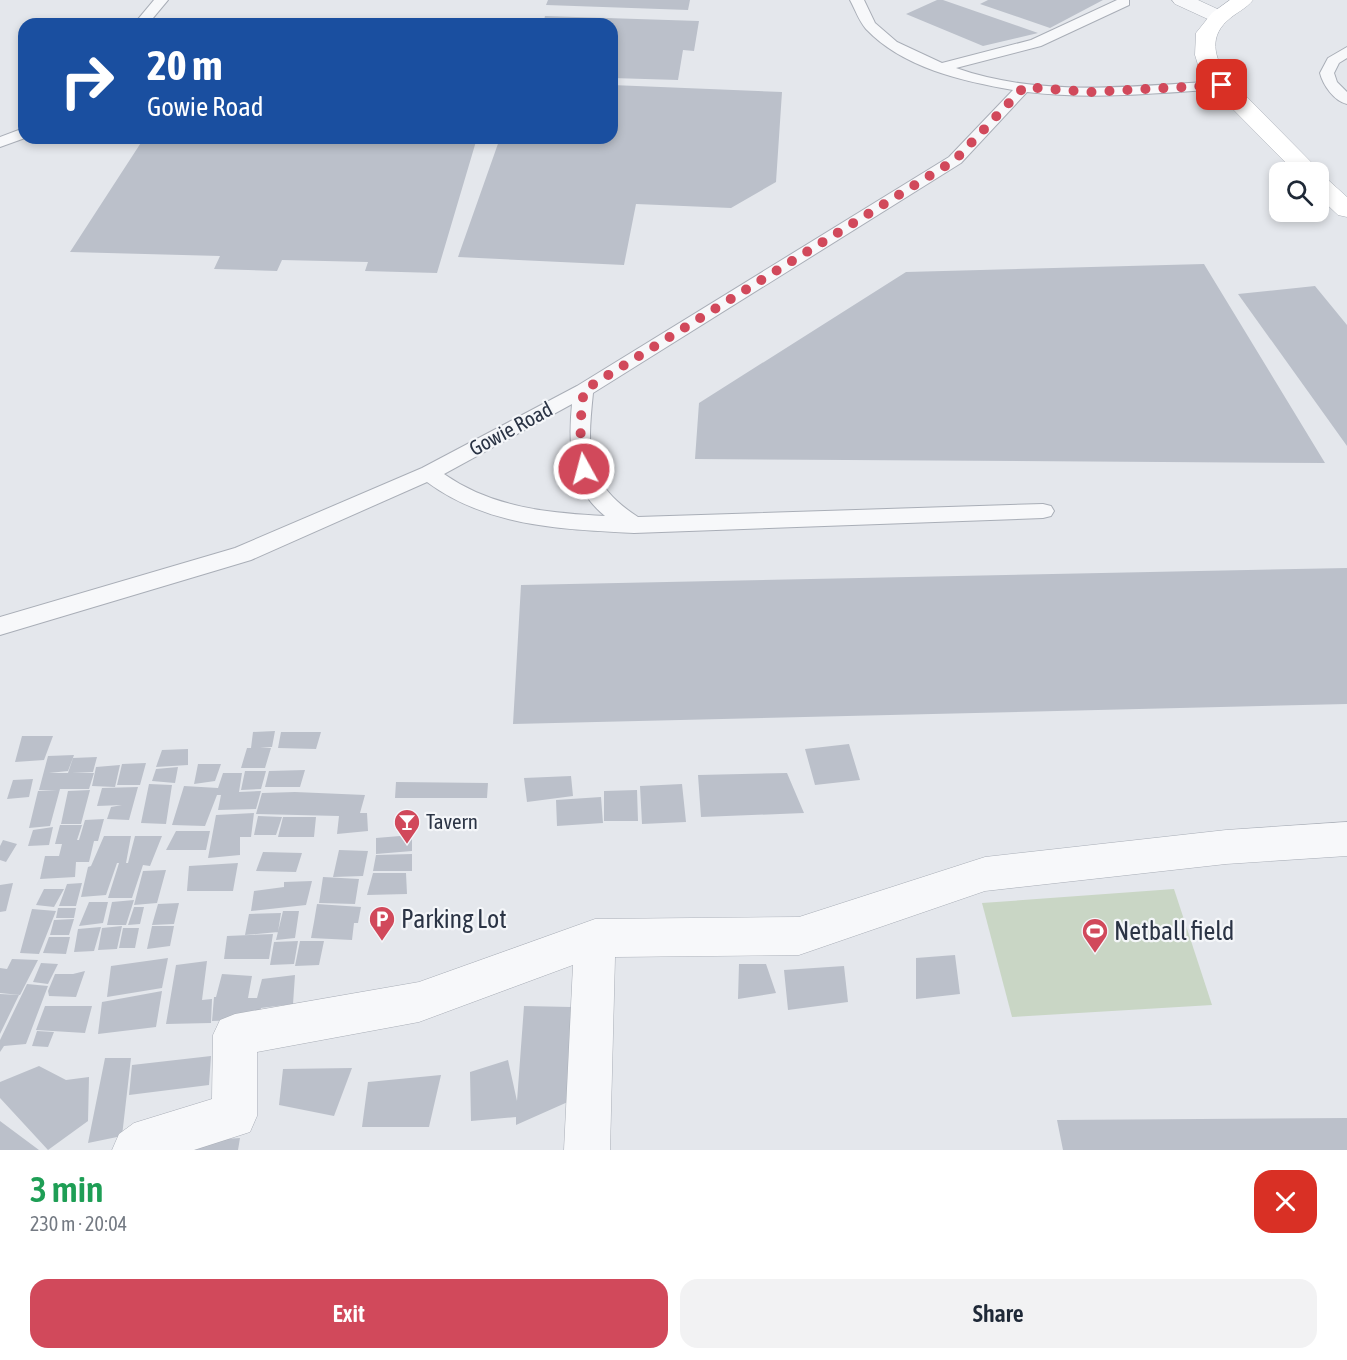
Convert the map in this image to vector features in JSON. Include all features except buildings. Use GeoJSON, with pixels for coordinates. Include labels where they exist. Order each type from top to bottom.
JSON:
{"type":"FeatureCollection","features":[{"type":"Feature","properties":{"kind":"street"},"geometry":{"type":"LineString","coordinates":[[1182,0],[1220,17]]}},
{"type":"Feature","properties":{"kind":"street"},"geometry":{"type":"LineString","coordinates":[[1243,0],[1220,17],[1206,33],[1204,43],[1210,68],[1222,85],[1298,162]]}},
{"type":"Feature","properties":{"kind":"street"},"geometry":{"type":"LineString","coordinates":[[1329,193],[1347,210]]}},
{"type":"Feature","properties":{"kind":"street"},"geometry":{"type":"LineString","coordinates":[[135,1150],[150,1139],[234,1116],[236,1035],[419,1002],[595,938],[799,936],[985,874],[1226,847],[1347,839]]}},
{"type":"Feature","properties":{"kind":"street"},"geometry":{"type":"LineString","coordinates":[[587,1150],[595,938]]}},
{"type":"Feature","properties":{"kind":"lane"},"geometry":{"type":"LineString","coordinates":[[146,18],[161,0]]}},
{"type":"Feature","properties":{"kind":"lane"},"geometry":{"type":"LineString","coordinates":[[857,0],[867,25],[901,51],[942,68],[994,82],[1024,87],[1090,92],[1222,85]]}},
{"type":"Feature","properties":{"kind":"lane"},"geometry":{"type":"LineString","coordinates":[[942,68],[1036,43],[1124,2]]}},
{"type":"Feature","properties":{"kind":"lane"},"geometry":{"type":"LineString","coordinates":[[1347,51],[1333,61],[1327,73],[1330,83],[1347,100]]}},
{"type":"Feature","properties":{"kind":"lane","name":"Gowie Road"},"geometry":{"type":"LineString","coordinates":[[0,626],[243,554],[429,473],[584,390],[955,160],[1024,87]]}},
{"type":"Feature","properties":{"kind":"lane"},"geometry":{"type":"LineString","coordinates":[[0,142],[18,135]]}},
{"type":"Feature","properties":{"kind":"lane"},"geometry":{"type":"LineString","coordinates":[[584,390],[580,448],[590,486],[605,505],[634,525]]}},
{"type":"Feature","properties":{"kind":"lane"},"geometry":{"type":"LineString","coordinates":[[429,473],[461,495],[493,507],[566,521],[634,525],[1044,511]]}},
{"type":"Feature","properties":{"kind":"green space","name":"Netball field"},"geometry":{"type":"Polygon","coordinates":[[[1174,889],[1212,1005],[1012,1017],[982,903],[1174,889]]]}},
{"type":"Feature","properties":{"kind":"place","name":"Tavern"},"geometry":{"type":"Point","coordinates":[407,845]}},
{"type":"Feature","properties":{"kind":"place","name":"Parking Lot"},"geometry":{"type":"Point","coordinates":[382,942]}},
{"type":"Feature","properties":{"kind":"place","name":"Netball field"},"geometry":{"type":"Point","coordinates":[1095,954]}},
{"type":"Feature","properties":{"kind":"route"},"geometry":{"type":"LineString","coordinates":[[584,469],[580,448],[584,390],[955,160],[1024,87],[1090,92],[1222,85]]}}]}
